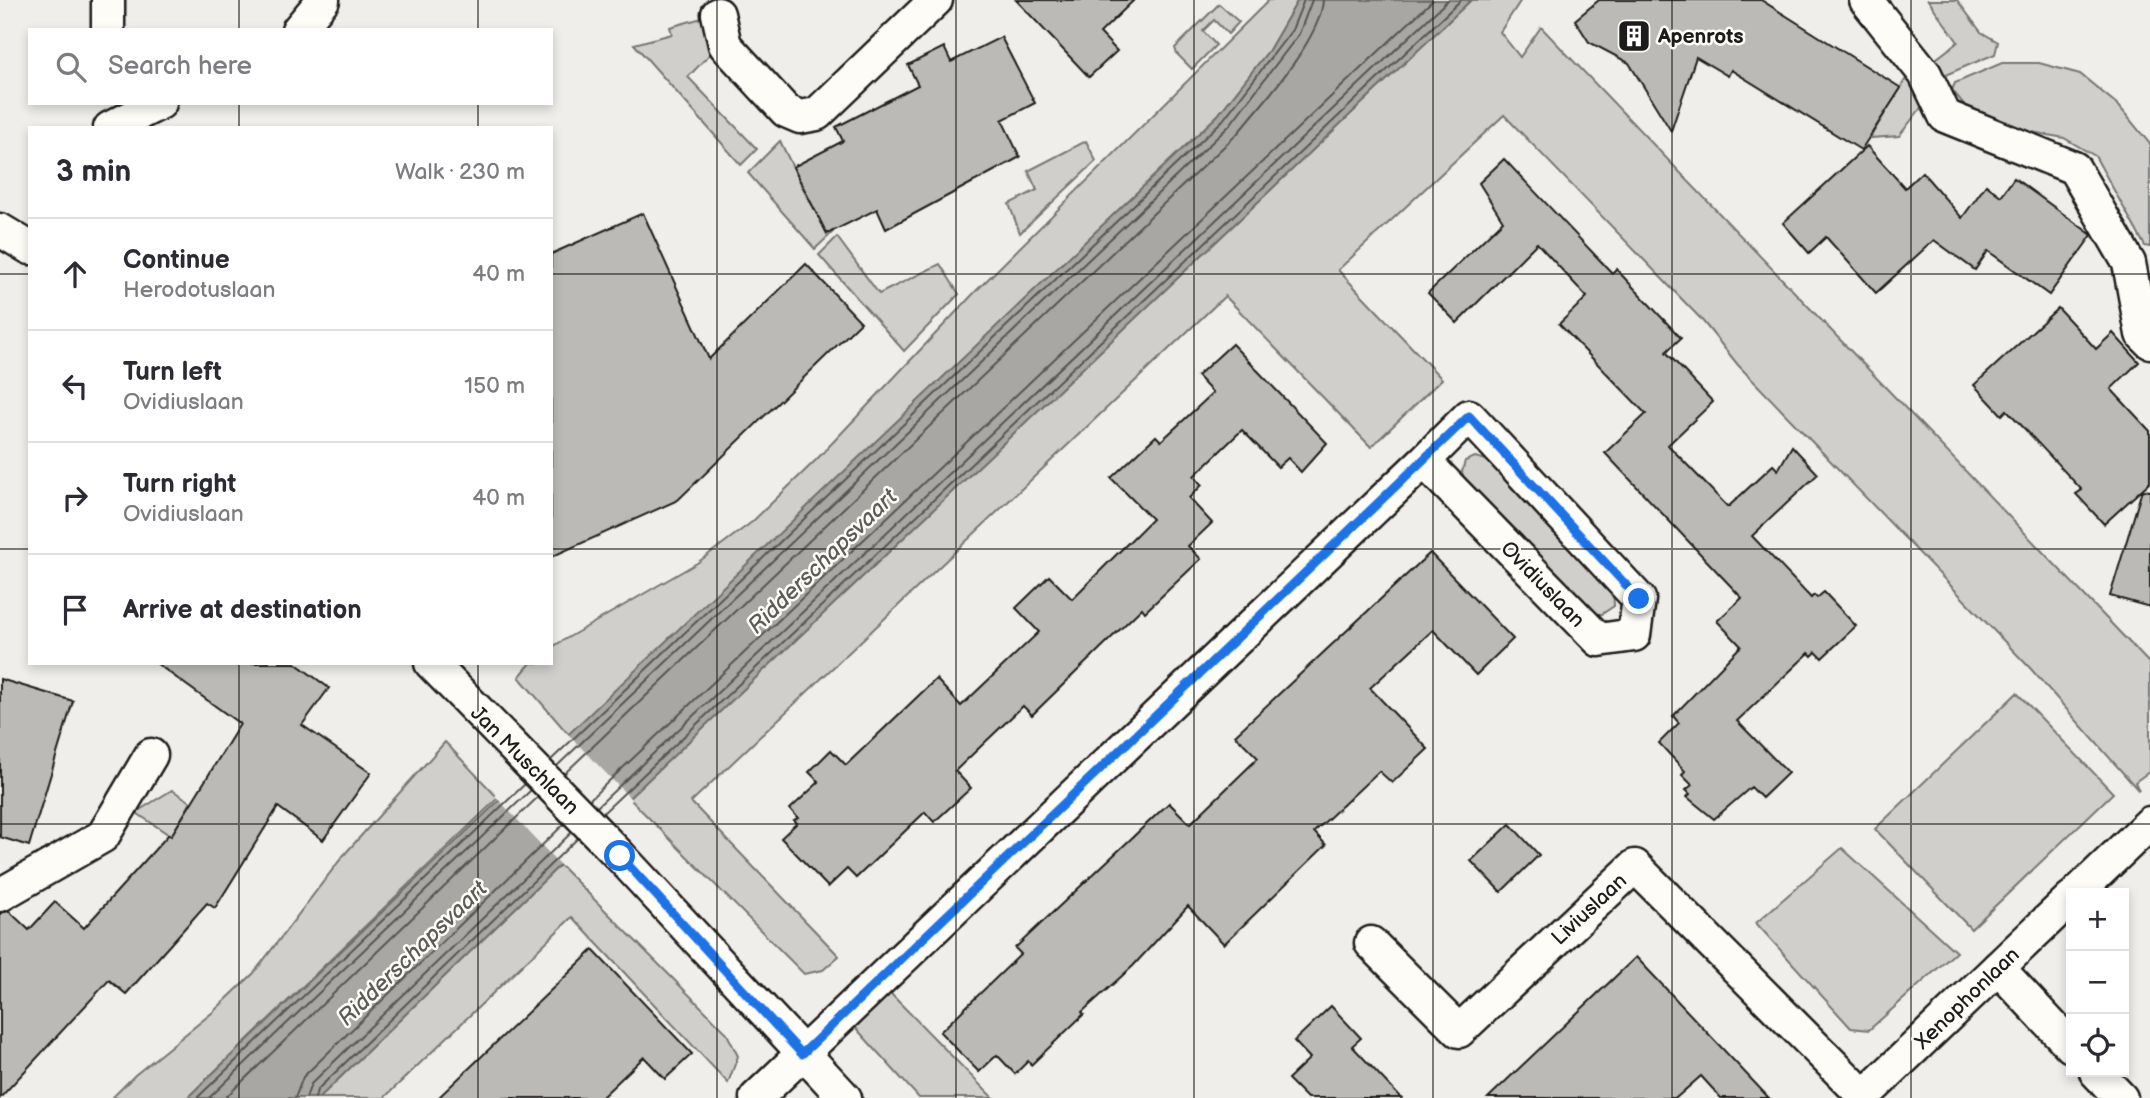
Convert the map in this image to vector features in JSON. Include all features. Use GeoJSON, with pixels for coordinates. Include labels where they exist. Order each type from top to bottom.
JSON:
{"type":"FeatureCollection","features":[{"type":"Feature","properties":{"kind":"street"},"geometry":{"type":"LineString","coordinates":[[108,0],[108,28]]}},
{"type":"Feature","properties":{"kind":"street"},"geometry":{"type":"LineString","coordinates":[[300,28],[323,0]]}},
{"type":"Feature","properties":{"kind":"street"},"geometry":{"type":"LineString","coordinates":[[718,14],[725,46],[786,111],[800,117],[817,114],[936,0]]}},
{"type":"Feature","properties":{"kind":"street"},"geometry":{"type":"LineString","coordinates":[[1866,0],[1925,74],[1945,116],[2074,168],[2129,263],[2142,334],[2150,342]]}},
{"type":"Feature","properties":{"kind":"street"},"geometry":{"type":"LineString","coordinates":[[110,105],[110,126]]}},
{"type":"Feature","properties":{"kind":"street"},"geometry":{"type":"LineString","coordinates":[[114,126],[156,105]]}},
{"type":"Feature","properties":{"kind":"street","name":"Ovidiuslaan"},"geometry":{"type":"LineString","coordinates":[[756,1098],[1469,416],[1639,599],[1634,635],[1599,640],[1424,461]]}},
{"type":"Feature","properties":{"kind":"street","name":"Jan Muschlaan"},"geometry":{"type":"LineString","coordinates":[[433,665],[620,856],[845,1098]]}},
{"type":"Feature","properties":{"kind":"street"},"geometry":{"type":"LineString","coordinates":[[0,895],[103,836],[151,755]]}},
{"type":"Feature","properties":{"kind":"street"},"geometry":{"type":"LineString","coordinates":[[2082,888],[2150,823]]}},
{"type":"Feature","properties":{"kind":"street","name":"Liviuslaan"},"geometry":{"type":"LineString","coordinates":[[1371,943],[1459,1031],[1635,866],[1863,1097]]}},
{"type":"Feature","properties":{"kind":"street","name":"Xenophonlaan"},"geometry":{"type":"LineString","coordinates":[[1863,1097],[2066,903]]}},
{"type":"Feature","properties":{"kind":"street"},"geometry":{"type":"LineString","coordinates":[[1998,968],[2066,1041]]}},
{"type":"Feature","properties":{"kind":"street"},"geometry":{"type":"LineString","coordinates":[[2101,1077],[2121,1098]]}},
{"type":"Feature","properties":{"kind":"shaded area"},"geometry":{"type":"Polygon","coordinates":[[[1269,0],[1298,0],[1269,50],[1218,115],[569,735],[519,677],[529,665],[553,665],[553,647],[697,563],[752,522],[817,459],[977,290],[1269,0]]]}},
{"type":"Feature","properties":{"kind":"shaded area"},"geometry":{"type":"Polygon","coordinates":[[[1471,0],[1521,0],[1500,32],[1520,57],[1541,27],[2150,664],[2150,771],[2135,782],[2139,791],[2030,668],[1738,365],[1701,319],[1504,115],[1338,270],[1442,379],[1371,447],[1225,296],[691,802],[839,956],[823,970],[804,974],[629,798],[1471,0]]]}},
{"type":"Feature","properties":{"kind":"shaded area"},"geometry":{"type":"Polygon","coordinates":[[[1928,0],[1957,0],[1981,32],[1998,42],[1995,54],[1943,76],[1932,62],[1958,42],[1928,0]]]}},
{"type":"Feature","properties":{"kind":"shaded area"},"geometry":{"type":"Polygon","coordinates":[[[1219,4],[1239,22],[1228,34],[1214,20],[1203,31],[1216,45],[1192,69],[1177,54],[1175,48],[1219,4]]]}},
{"type":"Feature","properties":{"kind":"shaded area"},"geometry":{"type":"Polygon","coordinates":[[[709,16],[712,52],[688,77],[757,149],[741,165],[634,44],[672,34],[670,27],[709,16]]]}},
{"type":"Feature","properties":{"kind":"shaded area"},"geometry":{"type":"Polygon","coordinates":[[[2002,63],[2039,63],[2080,74],[2118,105],[2150,144],[2150,247],[2145,246],[2095,156],[2064,138],[1984,123],[1972,114],[1952,90],[1955,83],[2002,63]]]}},
{"type":"Feature","properties":{"kind":"shaded area"},"geometry":{"type":"Polygon","coordinates":[[[1905,80],[1911,81],[1924,104],[1899,136],[1870,138],[1905,80]]]}},
{"type":"Feature","properties":{"kind":"shaded area"},"geometry":{"type":"Polygon","coordinates":[[[780,141],[810,202],[833,232],[815,249],[748,173],[780,141]]]}},
{"type":"Feature","properties":{"kind":"shaded area"},"geometry":{"type":"Polygon","coordinates":[[[1086,141],[1096,161],[1020,233],[1009,204],[1037,190],[1028,171],[1086,141]]]}},
{"type":"Feature","properties":{"kind":"shaded area"},"geometry":{"type":"Polygon","coordinates":[[[837,237],[879,294],[940,264],[959,294],[904,351],[819,255],[837,237]]]}},
{"type":"Feature","properties":{"kind":"shaded area"},"geometry":{"type":"Polygon","coordinates":[[[1475,457],[1490,461],[1613,589],[1614,606],[1602,614],[1595,614],[1466,483],[1462,472],[1465,461],[1475,457]]]}},
{"type":"Feature","properties":{"kind":"shaded area"},"geometry":{"type":"Polygon","coordinates":[[[2017,693],[2113,793],[1971,929],[1875,829],[2017,693]]]}},
{"type":"Feature","properties":{"kind":"shaded area"},"geometry":{"type":"Polygon","coordinates":[[[445,742],[498,798],[187,1098],[112,1098],[135,1075],[213,1012],[253,974],[343,856],[445,742]]]}},
{"type":"Feature","properties":{"kind":"shaded area"},"geometry":{"type":"Polygon","coordinates":[[[172,790],[191,802],[171,836],[138,814],[138,811],[172,790]]]}},
{"type":"Feature","properties":{"kind":"shaded area"},"geometry":{"type":"Polygon","coordinates":[[[1842,848],[1956,952],[1869,1030],[1851,1028],[1756,923],[1842,848]]]}},
{"type":"Feature","properties":{"kind":"shaded area"},"geometry":{"type":"Polygon","coordinates":[[[560,865],[726,1032],[738,1056],[728,1083],[572,917],[384,1098],[319,1098],[560,865]]]}},
{"type":"Feature","properties":{"kind":"shaded area"},"geometry":{"type":"Polygon","coordinates":[[[889,992],[993,1098],[919,1098],[854,1026],[889,992]]]}},
{"type":"Feature","properties":{"kind":"water","name":"Ridderschapsvaart"},"geometry":{"type":"Polygon","coordinates":[[[1298,0],[1471,0],[629,798],[319,1098],[187,1098],[1218,115],[1269,50],[1298,0]]]}},
{"type":"Feature","properties":{"kind":"pier"},"geometry":{"type":"Polygon","coordinates":[[[566,732],[632,800],[562,867],[495,796],[566,732]]]}},
{"type":"Feature","properties":{"kind":"building"},"geometry":{"type":"Polygon","coordinates":[[[1016,0],[1134,0],[1100,33],[1117,51],[1089,77],[1016,0]]]}},
{"type":"Feature","properties":{"kind":"building"},"geometry":{"type":"Polygon","coordinates":[[[1599,0],[1761,0],[1901,88],[1861,150],[1731,70],[1728,76],[1696,57],[1671,131],[1629,63],[1589,42],[1575,20],[1599,0]]]}},
{"type":"Feature","properties":{"kind":"building"},"geometry":{"type":"Polygon","coordinates":[[[1001,37],[1035,103],[1002,120],[1020,157],[886,229],[877,209],[827,234],[793,167],[843,141],[836,127],[918,85],[908,65],[944,47],[951,62],[1001,37]]]}},
{"type":"Feature","properties":{"kind":"building"},"geometry":{"type":"Polygon","coordinates":[[[1867,146],[1905,188],[1922,172],[1962,218],[1986,185],[2001,196],[2014,178],[2092,235],[2049,295],[1988,251],[1975,270],[1934,240],[1876,293],[1826,237],[1809,253],[1783,223],[1867,146]]]}},
{"type":"Feature","properties":{"kind":"building"},"geometry":{"type":"Polygon","coordinates":[[[1504,159],[1612,273],[1616,269],[1681,338],[1666,352],[1713,402],[1668,445],[1728,507],[1773,465],[1778,470],[1792,446],[1818,474],[1752,536],[1811,598],[1814,595],[1817,598],[1824,592],[1856,626],[1822,658],[1816,652],[1812,656],[1809,653],[1737,721],[1788,773],[1762,798],[1751,787],[1714,819],[1687,797],[1690,794],[1686,790],[1692,785],[1682,775],[1685,771],[1659,743],[1679,723],[1673,716],[1741,646],[1717,621],[1742,598],[1605,453],[1646,414],[1559,324],[1587,297],[1537,243],[1457,323],[1428,293],[1503,221],[1479,183],[1504,159]]]}},
{"type":"Feature","properties":{"kind":"building"},"geometry":{"type":"Polygon","coordinates":[[[643,213],[709,359],[806,264],[861,322],[678,500],[553,556],[553,253],[643,213]]]}},
{"type":"Feature","properties":{"kind":"building"},"geometry":{"type":"Polygon","coordinates":[[[2058,308],[2096,349],[2113,333],[2139,362],[2111,389],[2150,431],[2150,482],[2104,524],[2076,494],[2082,490],[2007,410],[2002,415],[1974,385],[2058,308]]]}},
{"type":"Feature","properties":{"kind":"building"},"geometry":{"type":"Polygon","coordinates":[[[1232,344],[1327,443],[1301,472],[1288,458],[1278,467],[1242,430],[1194,476],[1202,485],[1189,498],[1212,523],[1188,546],[1201,559],[1145,612],[1142,608],[1032,715],[1023,706],[955,771],[971,788],[934,822],[925,812],[856,878],[847,869],[828,887],[781,838],[797,823],[794,820],[798,818],[790,809],[819,782],[809,772],[831,750],[846,765],[936,679],[961,706],[1039,632],[1016,608],[1049,576],[1072,599],[1152,519],[1111,478],[1156,436],[1161,441],[1213,393],[1197,376],[1232,344]]]}},
{"type":"Feature","properties":{"kind":"building"},"geometry":{"type":"Polygon","coordinates":[[[2142,490],[2150,491],[2150,607],[2110,596],[2142,490]]]}},
{"type":"Feature","properties":{"kind":"building"},"geometry":{"type":"Polygon","coordinates":[[[1430,553],[1513,639],[1476,675],[1433,630],[1370,688],[1428,749],[1392,783],[1379,771],[1314,832],[1326,845],[1224,944],[1188,906],[1133,966],[1082,1012],[1084,1014],[1031,1065],[1028,1061],[1015,1074],[997,1055],[979,1072],[940,1032],[1021,954],[1015,948],[1169,803],[1190,824],[1258,758],[1235,735],[1430,553]]]}},
{"type":"Feature","properties":{"kind":"building"},"geometry":{"type":"Polygon","coordinates":[[[159,665],[298,665],[329,688],[302,725],[371,773],[323,840],[278,807],[215,908],[207,903],[126,994],[109,980],[0,1098],[0,913],[9,911],[29,930],[55,902],[84,928],[169,834],[171,836],[240,724],[159,665]]]}},
{"type":"Feature","properties":{"kind":"building"},"geometry":{"type":"Polygon","coordinates":[[[0,679],[73,701],[29,846],[0,837],[0,679]]]}},
{"type":"Feature","properties":{"kind":"building"},"geometry":{"type":"Polygon","coordinates":[[[1510,824],[1539,855],[1501,892],[1471,861],[1510,824]]]}},
{"type":"Feature","properties":{"kind":"building"},"geometry":{"type":"Polygon","coordinates":[[[593,950],[692,1054],[665,1079],[644,1057],[601,1098],[438,1098],[593,950]]]}},
{"type":"Feature","properties":{"kind":"building"},"geometry":{"type":"Polygon","coordinates":[[[1636,957],[1769,1098],[1721,1098],[1701,1076],[1676,1098],[1488,1098],[1636,957]]]}},
{"type":"Feature","properties":{"kind":"building"},"geometry":{"type":"Polygon","coordinates":[[[1331,1006],[1361,1038],[1352,1046],[1401,1098],[1307,1098],[1288,1079],[1310,1058],[1294,1041],[1331,1006]]]}},
{"type":"Feature","properties":{"kind":"place","name":"Apenrots"},"geometry":{"type":"Point","coordinates":[1634,36]}},
{"type":"Feature","properties":{"kind":"route"},"geometry":{"type":"LineString","coordinates":[[620,856],[802,1054],[1469,416],[1639,599]]}}]}
